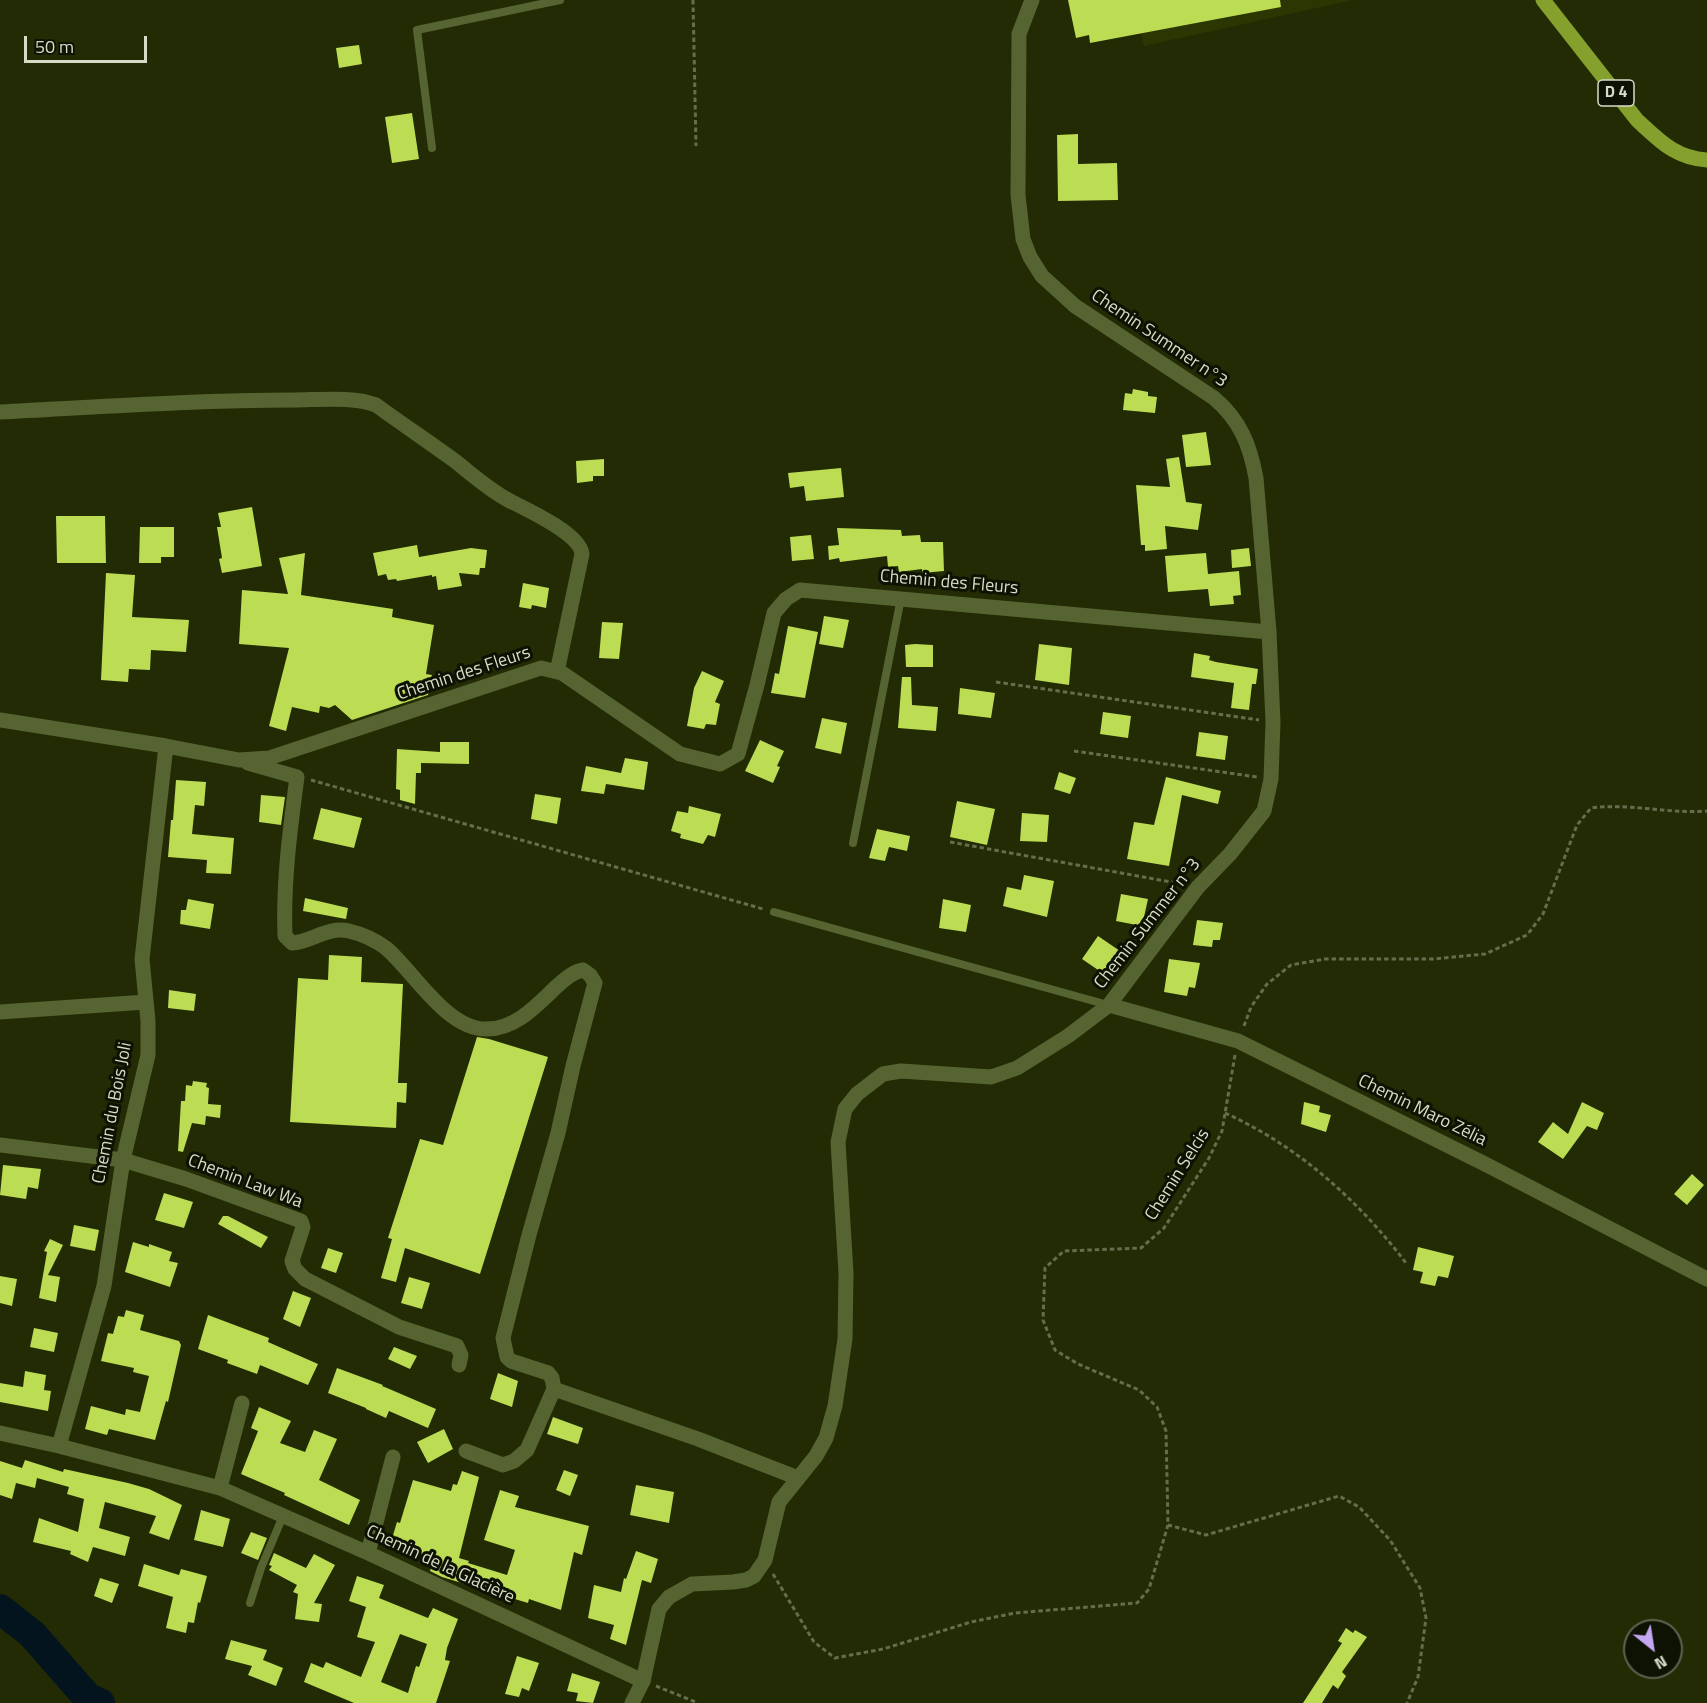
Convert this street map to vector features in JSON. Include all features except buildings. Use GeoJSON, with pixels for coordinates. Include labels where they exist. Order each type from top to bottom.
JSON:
{"type":"FeatureCollection","features":[{"type":"Feature","properties":{"kind":"main road","name":"D 4"},"geometry":{"type":"LineString","coordinates":[[1543,0],[1637,120],[1684,157],[1707,160]]}},
{"type":"Feature","properties":{"kind":"street","name":"Chemin Summer n°3"},"geometry":{"type":"LineString","coordinates":[[765,1560],[779,1502],[816,1456],[830,1426],[835,1406],[845,1339],[846,1274],[838,1142],[845,1109],[857,1094],[883,1074],[901,1071],[991,1077],[1010,1071],[1068,1036],[1109,1005],[1198,887],[1230,854],[1264,811],[1271,779],[1273,722],[1269,632],[1256,478],[1247,441],[1238,423],[1214,398],[1069,301],[1042,276],[1030,258],[1023,239],[1018,195],[1019,34],[1032,0]]}},
{"type":"Feature","properties":{"kind":"street"},"geometry":{"type":"LineString","coordinates":[[0,412],[248,400],[337,400],[376,405],[455,461],[491,491],[533,513],[575,540],[581,548],[582,554],[557,672]]}},
{"type":"Feature","properties":{"kind":"street","name":"Chemin des Fleurs"},"geometry":{"type":"LineString","coordinates":[[0,720],[239,760],[269,758],[541,668],[562,673],[680,754],[704,762],[720,764],[738,754],[774,613],[786,599],[800,590],[1269,632]]}},
{"type":"Feature","properties":{"kind":"street","name":"Chemin du Bois Joli"},"geometry":{"type":"LineString","coordinates":[[59,1446],[104,1286],[123,1160],[148,1055],[142,959],[166,746]]}},
{"type":"Feature","properties":{"kind":"street"},"geometry":{"type":"LineString","coordinates":[[239,760],[297,777],[287,853],[284,901],[285,936],[292,943],[328,931],[346,930],[362,934],[387,949],[436,1001],[458,1020],[471,1027],[488,1029],[504,1026],[523,1017],[566,978],[577,971],[583,970],[595,983],[558,1133],[503,1338],[507,1357],[511,1361],[548,1373],[552,1378],[554,1389],[527,1450],[514,1461],[503,1465],[466,1451]]}},
{"type":"Feature","properties":{"kind":"street"},"geometry":{"type":"LineString","coordinates":[[0,1012],[146,1002]]}},
{"type":"Feature","properties":{"kind":"street","name":"Chemin Maro Zélia"},"geometry":{"type":"LineString","coordinates":[[1109,1005],[1238,1041],[1487,1165],[1707,1279]]}},
{"type":"Feature","properties":{"kind":"street","name":"Chemin Law Wa"},"geometry":{"type":"LineString","coordinates":[[0,1145],[123,1160],[301,1221],[303,1227],[291,1261],[305,1280],[399,1328],[457,1346],[461,1355],[459,1365]]}},
{"type":"Feature","properties":{"kind":"street"},"geometry":{"type":"LineString","coordinates":[[554,1389],[698,1439],[798,1478]]}},
{"type":"Feature","properties":{"kind":"street"},"geometry":{"type":"LineString","coordinates":[[220,1488],[242,1403]]}},
{"type":"Feature","properties":{"kind":"street","name":"Chemin de la Glacière"},"geometry":{"type":"LineString","coordinates":[[0,1433],[220,1488],[643,1681]]}},
{"type":"Feature","properties":{"kind":"street"},"geometry":{"type":"LineString","coordinates":[[368,1554],[393,1457]]}},
{"type":"Feature","properties":{"kind":"street"},"geometry":{"type":"LineString","coordinates":[[632,1703],[643,1681],[659,1609],[669,1597],[692,1584],[746,1580],[754,1576],[765,1560]]}},
{"type":"Feature","properties":{"kind":"lane"},"geometry":{"type":"LineString","coordinates":[[432,148],[417,30],[560,0]]}},
{"type":"Feature","properties":{"kind":"lane"},"geometry":{"type":"LineString","coordinates":[[853,843],[901,598]]}},
{"type":"Feature","properties":{"kind":"lane"},"geometry":{"type":"LineString","coordinates":[[774,912],[1109,1005]]}},
{"type":"Feature","properties":{"kind":"lane"},"geometry":{"type":"LineString","coordinates":[[250,1603],[261,1568],[284,1516]]}},
{"type":"Feature","properties":{"kind":"path"},"geometry":{"type":"LineString","coordinates":[[693,0],[696,146]]}},
{"type":"Feature","properties":{"kind":"path"},"geometry":{"type":"LineString","coordinates":[[996,682],[1273,722]]}},
{"type":"Feature","properties":{"kind":"path"},"geometry":{"type":"LineString","coordinates":[[1074,751],[1271,779]]}},
{"type":"Feature","properties":{"kind":"path"},"geometry":{"type":"LineString","coordinates":[[297,777],[774,912]]}},
{"type":"Feature","properties":{"kind":"path","name":"Chemin Selcis"},"geometry":{"type":"LineString","coordinates":[[765,1560],[814,1642],[835,1658],[883,1648],[971,1622],[1014,1613],[1137,1603],[1149,1590],[1168,1525],[1166,1431],[1157,1407],[1139,1390],[1078,1364],[1055,1350],[1043,1320],[1045,1268],[1064,1251],[1141,1248],[1164,1228],[1209,1158],[1222,1131],[1238,1041],[1251,1007],[1267,984],[1292,964],[1325,958],[1433,959],[1485,954],[1527,935],[1543,914],[1577,825],[1591,808],[1613,806],[1677,812],[1707,811]]}},
{"type":"Feature","properties":{"kind":"path"},"geometry":{"type":"LineString","coordinates":[[950,842],[1198,887]]}},
{"type":"Feature","properties":{"kind":"path"},"geometry":{"type":"LineString","coordinates":[[1225,1113],[1256,1127],[1282,1144],[1342,1190],[1373,1222],[1406,1263]]}},
{"type":"Feature","properties":{"kind":"path"},"geometry":{"type":"LineString","coordinates":[[1168,1525],[1206,1535],[1339,1496],[1359,1507],[1390,1540],[1420,1588],[1426,1618],[1419,1677],[1407,1703]]}},
{"type":"Feature","properties":{"kind":"path"},"geometry":{"type":"LineString","coordinates":[[643,1681],[698,1703]]}},
{"type":"Feature","properties":{"kind":"shaded area"},"geometry":{"type":"Polygon","coordinates":[[[1133,0],[1353,0],[1144,46],[1133,0]]]}},
{"type":"Feature","properties":{"kind":"waterway"},"geometry":{"type":"LineString","coordinates":[[0,1609],[32,1634],[88,1698],[100,1703]]}}]}
